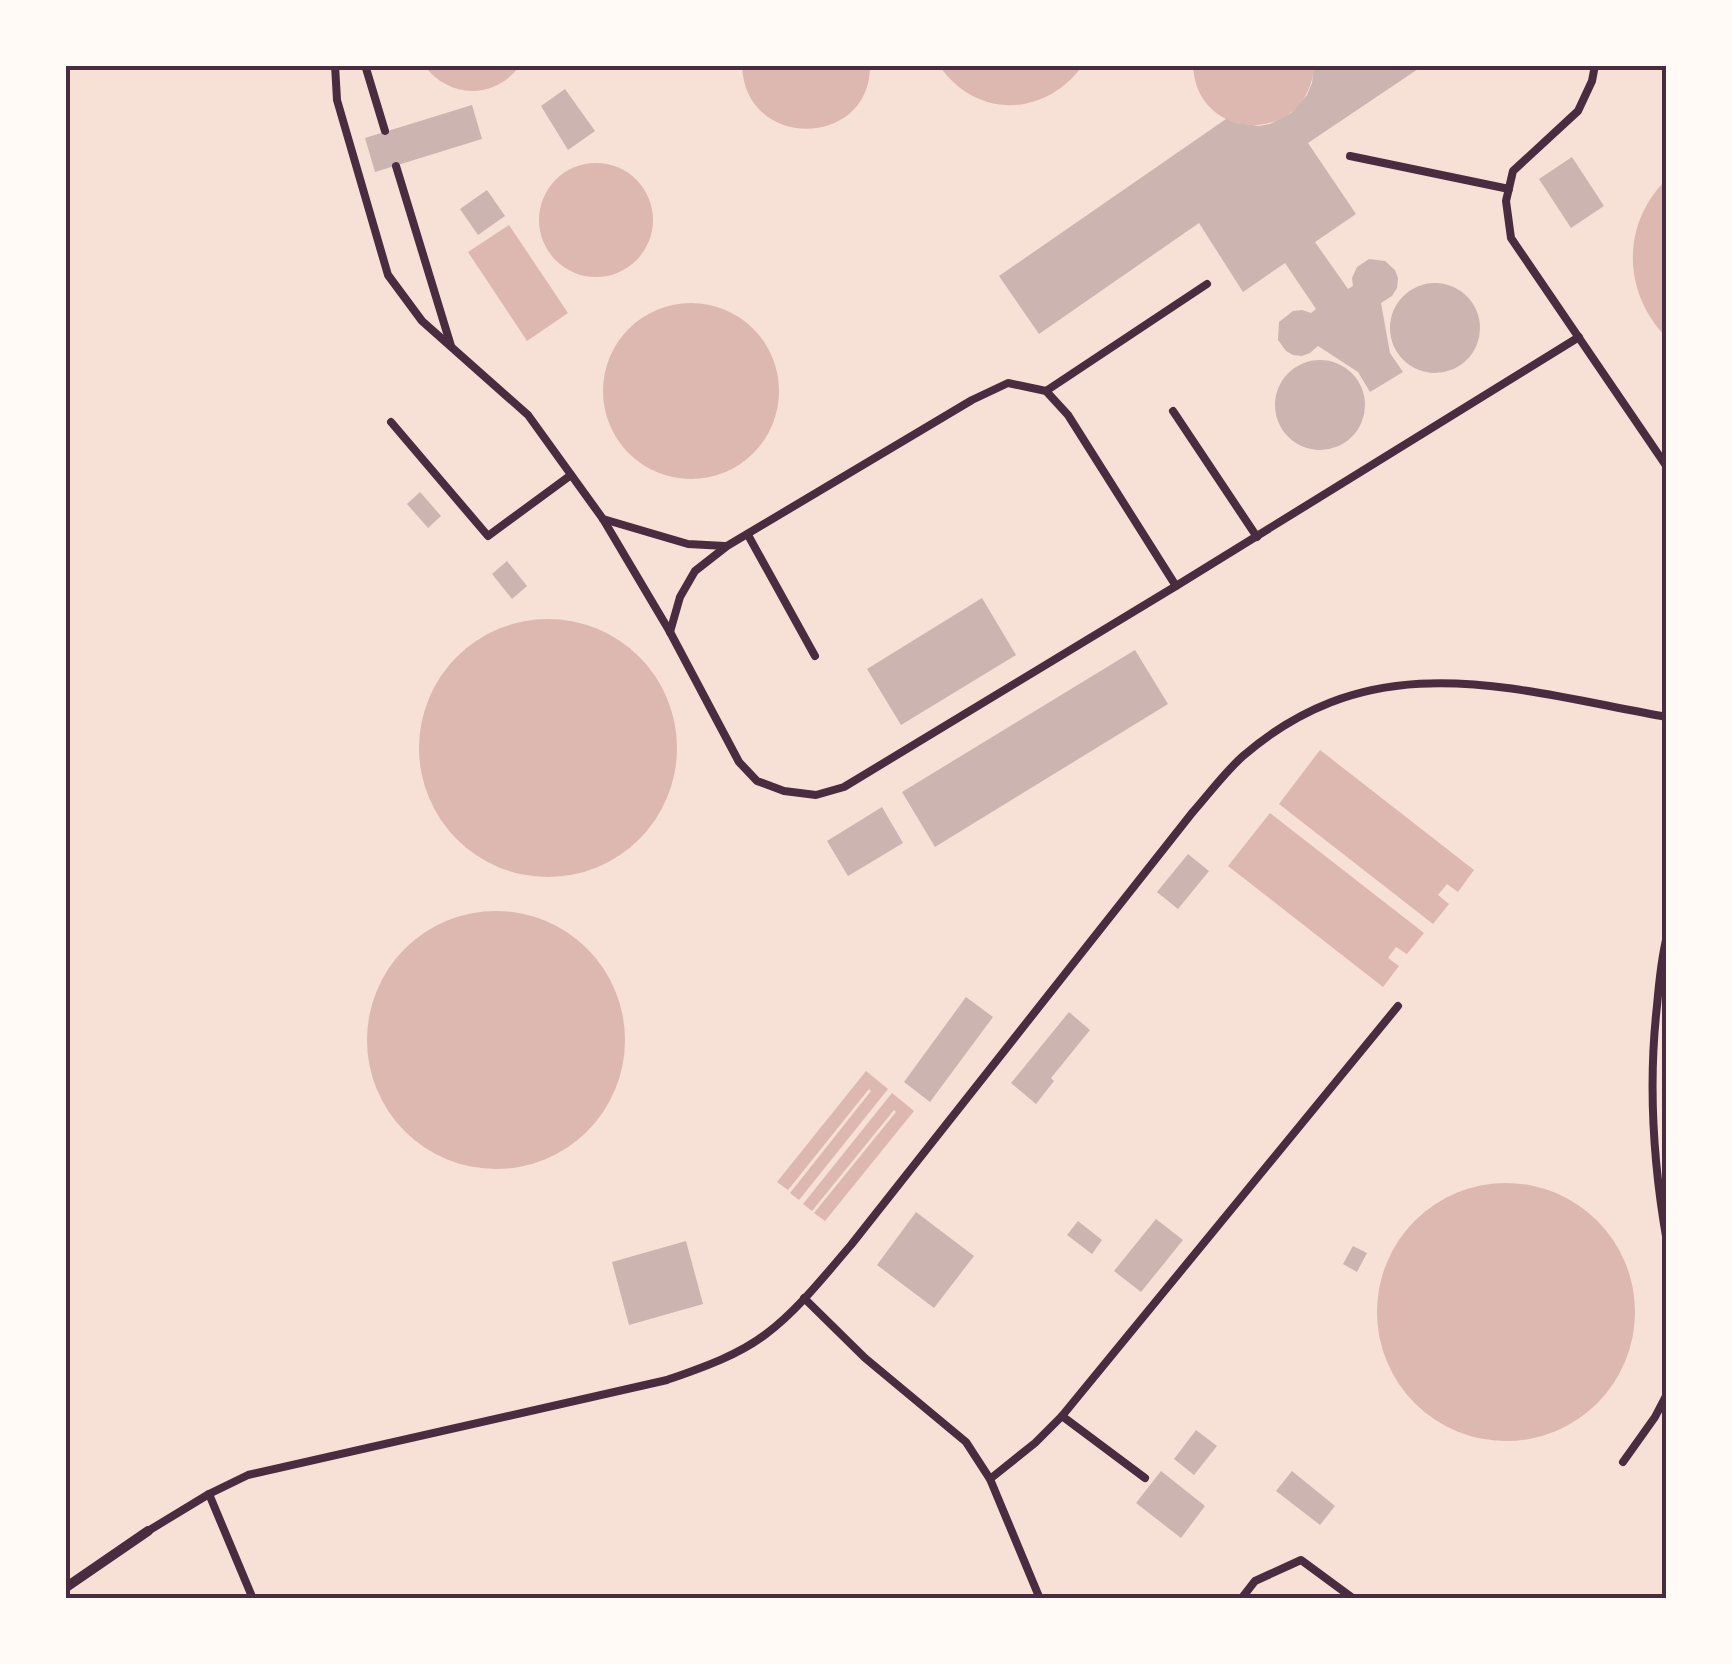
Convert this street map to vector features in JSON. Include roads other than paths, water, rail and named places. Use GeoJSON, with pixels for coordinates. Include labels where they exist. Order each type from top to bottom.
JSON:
{"type":"FeatureCollection","features":[{"type":"Feature","properties":{"kind":"street"},"geometry":{"type":"LineString","coordinates":[[65,1588],[148,1531]]}},
{"type":"Feature","properties":{"kind":"lane"},"geometry":{"type":"LineString","coordinates":[[336,65],[338,100],[388,275],[422,320],[528,415],[603,520],[670,632],[739,762],[757,781],[784,791],[816,795],[844,786],[1579,337]]}},
{"type":"Feature","properties":{"kind":"lane"},"geometry":{"type":"LineString","coordinates":[[366,65],[385,132]]}},
{"type":"Feature","properties":{"kind":"lane"},"geometry":{"type":"LineString","coordinates":[[1595,65],[1578,111],[1513,171],[1506,202],[1511,238],[1667,467]]}},
{"type":"Feature","properties":{"kind":"lane"},"geometry":{"type":"LineString","coordinates":[[1350,156],[1508,189]]}},
{"type":"Feature","properties":{"kind":"lane"},"geometry":{"type":"LineString","coordinates":[[396,166],[451,346]]}},
{"type":"Feature","properties":{"kind":"lane"},"geometry":{"type":"LineString","coordinates":[[1046,391],[1207,284]]}},
{"type":"Feature","properties":{"kind":"lane"},"geometry":{"type":"LineString","coordinates":[[670,632],[680,597],[695,571],[726,546],[972,400],[1008,383],[1046,391],[1068,415],[1176,586]]}},
{"type":"Feature","properties":{"kind":"lane"},"geometry":{"type":"LineString","coordinates":[[1173,411],[1256,536]]}},
{"type":"Feature","properties":{"kind":"lane"},"geometry":{"type":"LineString","coordinates":[[391,422],[488,536],[571,475]]}},
{"type":"Feature","properties":{"kind":"lane"},"geometry":{"type":"LineString","coordinates":[[603,520],[688,544],[726,546]]}},
{"type":"Feature","properties":{"kind":"lane"},"geometry":{"type":"LineString","coordinates":[[748,535],[815,656]]}},
{"type":"Feature","properties":{"kind":"lane"},"geometry":{"type":"LineString","coordinates":[[148,1531],[248,1475],[668,1380],[722,1359],[766,1334],[851,1245],[1192,813],[1241,758],[1270,735],[1320,708],[1373,689],[1446,682],[1485,684],[1667,717]]}},
{"type":"Feature","properties":{"kind":"lane"},"geometry":{"type":"LineString","coordinates":[[1667,936],[1654,1030],[1651,1092],[1654,1158],[1667,1242]]}},
{"type":"Feature","properties":{"kind":"lane"},"geometry":{"type":"LineString","coordinates":[[990,1478],[1062,1416],[1398,1006]]}},
{"type":"Feature","properties":{"kind":"lane"},"geometry":{"type":"LineString","coordinates":[[804,1298],[865,1358],[966,1442],[990,1478],[1040,1599]]}},
{"type":"Feature","properties":{"kind":"lane"},"geometry":{"type":"LineString","coordinates":[[1622,1462],[1667,1394]]}},
{"type":"Feature","properties":{"kind":"lane"},"geometry":{"type":"LineString","coordinates":[[1062,1416],[1144,1478]]}},
{"type":"Feature","properties":{"kind":"lane"},"geometry":{"type":"LineString","coordinates":[[209,1494],[253,1599]]}},
{"type":"Feature","properties":{"kind":"lane"},"geometry":{"type":"LineString","coordinates":[[1240,1599],[1255,1581],[1302,1560],[1354,1599]]}}]}
